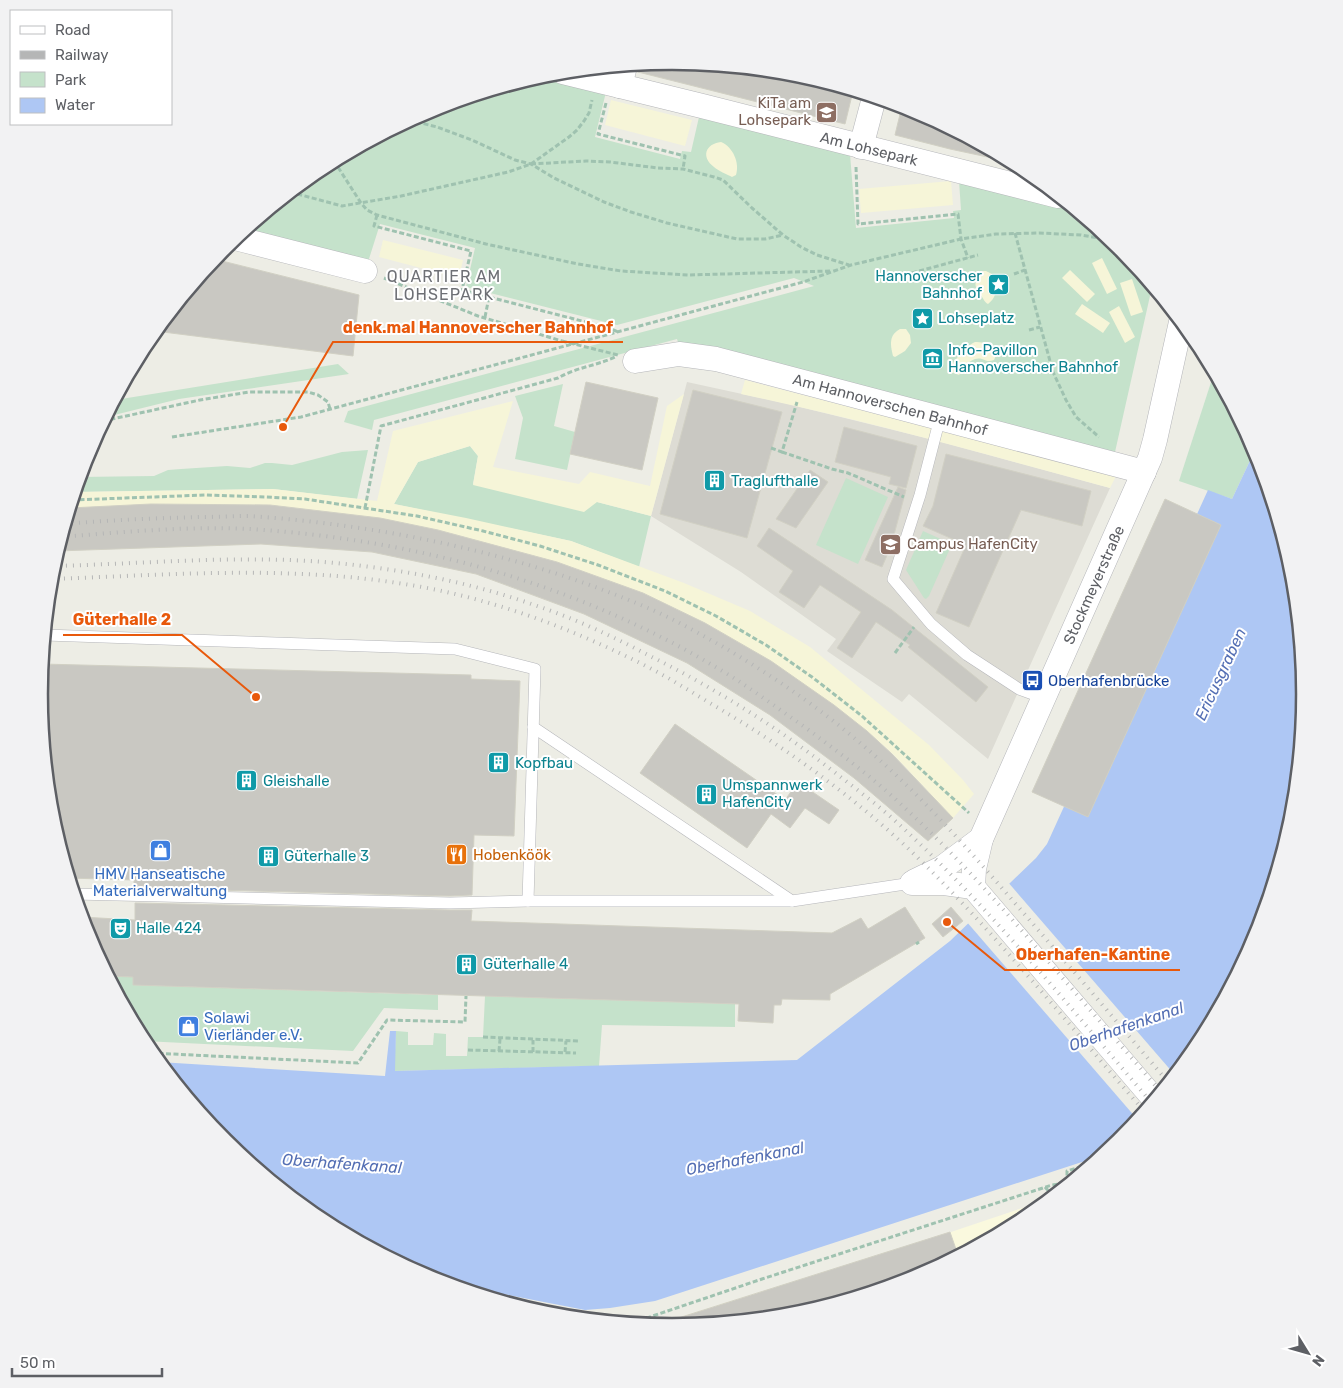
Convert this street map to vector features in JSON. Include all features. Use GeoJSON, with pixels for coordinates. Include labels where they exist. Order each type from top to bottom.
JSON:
{"type":"FeatureCollection","features":[{"type":"Feature","properties":{"kind":"street","name":"Am Lohsepark"},"geometry":{"type":"LineString","coordinates":[[588,75],[613,79],[861,147],[1041,192]]}},
{"type":"Feature","properties":{"kind":"street"},"geometry":{"type":"LineString","coordinates":[[861,147],[873,103]]}},
{"type":"Feature","properties":{"kind":"street"},"geometry":{"type":"LineString","coordinates":[[244,240],[365,271]]}},
{"type":"Feature","properties":{"kind":"street","name":"Stockmeyerstraße"},"geometry":{"type":"LineString","coordinates":[[980,896],[974,868],[983,834],[1144,472],[1155,440],[1179,331]]}},
{"type":"Feature","properties":{"kind":"street","name":"Am Hannoverschen Bahnhof"},"geometry":{"type":"LineString","coordinates":[[626,358],[680,354],[716,359],[1144,472]]}},
{"type":"Feature","properties":{"kind":"street","name":"Stockmeyerstraße"},"geometry":{"type":"LineString","coordinates":[[912,883],[942,868],[983,834]]}},
{"type":"Feature","properties":{"kind":"street"},"geometry":{"type":"LineString","coordinates":[[912,883],[944,883],[980,896],[1150,1094]]}},
{"type":"Feature","properties":{"kind":"lane"},"geometry":{"type":"LineString","coordinates":[[940,418],[918,503],[893,580],[930,624],[967,655],[1019,689],[1044,698]]}},
{"type":"Feature","properties":{"kind":"lane"},"geometry":{"type":"LineString","coordinates":[[51,636],[455,649],[535,668],[528,901]]}},
{"type":"Feature","properties":{"kind":"lane"},"geometry":{"type":"LineString","coordinates":[[533,727],[792,901]]}},
{"type":"Feature","properties":{"kind":"lane"},"geometry":{"type":"LineString","coordinates":[[81,894],[450,903],[528,901],[792,901],[912,883]]}},
{"type":"Feature","properties":{"kind":"path"},"geometry":{"type":"LineString","coordinates":[[298,194],[342,206],[400,196],[508,172],[531,164],[560,145],[577,130],[613,79]]}},
{"type":"Feature","properties":{"kind":"path"},"geometry":{"type":"LineString","coordinates":[[613,79],[598,134],[685,156],[683,169]]}},
{"type":"Feature","properties":{"kind":"path"},"geometry":{"type":"LineString","coordinates":[[420,123],[472,140],[515,160],[531,164],[586,161],[683,169],[714,176],[723,180],[752,208],[801,248],[851,265]]}},
{"type":"Feature","properties":{"kind":"path"},"geometry":{"type":"LineString","coordinates":[[861,147],[855,169],[858,224],[958,214],[961,239],[968,258]]}},
{"type":"Feature","properties":{"kind":"path"},"geometry":{"type":"LineString","coordinates":[[531,164],[554,178],[604,202],[667,223],[737,239],[765,239],[783,235]]}},
{"type":"Feature","properties":{"kind":"path"},"geometry":{"type":"LineString","coordinates":[[338,167],[361,203],[367,210],[377,216],[486,244],[578,264],[621,270],[688,275],[836,270]]}},
{"type":"Feature","properties":{"kind":"path"},"geometry":{"type":"LineString","coordinates":[[377,216],[374,226],[471,251],[462,290],[609,328],[618,332]]}},
{"type":"Feature","properties":{"kind":"path"},"geometry":{"type":"LineString","coordinates":[[1015,233],[1053,372],[1076,417],[1102,439]]}},
{"type":"Feature","properties":{"kind":"path"},"geometry":{"type":"LineString","coordinates":[[172,438],[291,419],[794,284],[851,265],[961,239],[1015,233],[1081,235],[1096,238]]}},
{"type":"Feature","properties":{"kind":"path"},"geometry":{"type":"LineString","coordinates":[[912,272],[978,255]]}},
{"type":"Feature","properties":{"kind":"path"},"geometry":{"type":"LineString","coordinates":[[1014,274],[1025,270]]}},
{"type":"Feature","properties":{"kind":"path"},"geometry":{"type":"LineString","coordinates":[[365,271],[478,316],[626,358]]}},
{"type":"Feature","properties":{"kind":"path"},"geometry":{"type":"LineString","coordinates":[[485,317],[489,297]]}},
{"type":"Feature","properties":{"kind":"path"},"geometry":{"type":"LineString","coordinates":[[1029,330],[1040,327]]}},
{"type":"Feature","properties":{"kind":"path"},"geometry":{"type":"LineString","coordinates":[[364,508],[381,426],[558,378],[570,371],[606,361],[626,358]]}},
{"type":"Feature","properties":{"kind":"path"},"geometry":{"type":"LineString","coordinates":[[782,452],[803,382]]}},
{"type":"Feature","properties":{"kind":"path"},"geometry":{"type":"LineString","coordinates":[[111,419],[200,400],[249,392],[308,392],[318,395],[328,402],[330,409]]}},
{"type":"Feature","properties":{"kind":"path"},"geometry":{"type":"LineString","coordinates":[[771,448],[848,473],[918,503]]}},
{"type":"Feature","properties":{"kind":"path"},"geometry":{"type":"LineString","coordinates":[[79,500],[206,495],[305,499],[426,518],[483,530],[598,565],[665,591],[716,616],[766,645],[812,677],[862,716],[983,834]]}},
{"type":"Feature","properties":{"kind":"path"},"geometry":{"type":"LineString","coordinates":[[895,653],[923,615]]}},
{"type":"Feature","properties":{"kind":"path"},"geometry":{"type":"LineString","coordinates":[[162,1054],[358,1063],[387,1020],[466,1022],[466,996]]}},
{"type":"Feature","properties":{"kind":"path"},"geometry":{"type":"LineString","coordinates":[[483,1038],[579,1041]]}},
{"type":"Feature","properties":{"kind":"path"},"geometry":{"type":"LineString","coordinates":[[499,1051],[500,1039]]}},
{"type":"Feature","properties":{"kind":"path"},"geometry":{"type":"LineString","coordinates":[[533,1040],[533,1052]]}},
{"type":"Feature","properties":{"kind":"path"},"geometry":{"type":"LineString","coordinates":[[565,1052],[566,1041]]}},
{"type":"Feature","properties":{"kind":"path"},"geometry":{"type":"LineString","coordinates":[[468,1050],[576,1053]]}},
{"type":"Feature","properties":{"kind":"path"},"geometry":{"type":"LineString","coordinates":[[1067,1176],[1067,1171],[1077,1168]]}},
{"type":"Feature","properties":{"kind":"path"},"geometry":{"type":"LineString","coordinates":[[648,1317],[1058,1184]]}},
{"type":"Feature","properties":{"kind":"path"},"geometry":{"type":"LineString","coordinates":[[1044,1187],[1048,1191]]}},
{"type":"Feature","properties":{"kind":"shaded area","name":"Campus HafenCity"},"geometry":{"type":"Polygon","coordinates":[[[687,382],[784,403],[934,440],[1110,488],[988,759],[909,694],[902,702],[827,651],[836,639],[741,572],[651,516],[687,382]]]}},
{"type":"Feature","properties":{"kind":"shaded area"},"geometry":{"type":"Polygon","coordinates":[[[1027,1206],[947,1254],[910,1271],[872,1285],[833,1297],[753,1313],[678,1318],[1027,1206]]]}},
{"type":"Feature","properties":{"kind":"green space"},"geometry":{"type":"Polygon","coordinates":[[[559,80],[606,92],[595,137],[680,159],[682,151],[691,152],[699,117],[850,154],[856,228],[954,218],[953,211],[961,210],[959,181],[1061,207],[1113,253],[1150,294],[1115,452],[679,345],[677,339],[374,420],[372,430],[344,422],[348,411],[814,286],[794,278],[617,325],[466,287],[475,248],[380,224],[368,262],[253,232],[292,199],[325,175],[396,134],[433,117],[471,103],[510,91],[559,80]]]}},
{"type":"Feature","properties":{"kind":"green space"},"geometry":{"type":"Polygon","coordinates":[[[338,364],[349,374],[179,399],[114,415],[122,399],[338,364]]]}},
{"type":"Feature","properties":{"kind":"green space"},"geometry":{"type":"Polygon","coordinates":[[[1211,381],[1250,461],[1232,499],[1179,481],[1211,381]]]}},
{"type":"Feature","properties":{"kind":"green space"},"geometry":{"type":"Polygon","coordinates":[[[563,384],[554,426],[575,432],[567,470],[515,459],[523,418],[515,396],[563,384]]]}},
{"type":"Feature","properties":{"kind":"green space"},"geometry":{"type":"Polygon","coordinates":[[[470,446],[478,456],[473,484],[597,502],[651,516],[639,567],[571,541],[394,504],[418,462],[470,446]]]}},
{"type":"Feature","properties":{"kind":"green space"},"geometry":{"type":"Polygon","coordinates":[[[368,450],[357,499],[273,489],[81,492],[87,477],[154,476],[168,470],[227,466],[250,468],[265,463],[292,465],[342,452],[368,450]]]}},
{"type":"Feature","properties":{"kind":"green space"},"geometry":{"type":"Polygon","coordinates":[[[846,478],[888,497],[858,564],[816,545],[846,478]]]}},
{"type":"Feature","properties":{"kind":"green space"},"geometry":{"type":"Polygon","coordinates":[[[923,531],[952,544],[926,599],[906,570],[923,531]]]}},
{"type":"Feature","properties":{"kind":"green space"},"geometry":{"type":"Polygon","coordinates":[[[115,976],[133,977],[133,985],[438,995],[438,1010],[384,1008],[353,1051],[153,1041],[115,976]]]}},
{"type":"Feature","properties":{"kind":"green space"},"geometry":{"type":"Polygon","coordinates":[[[485,996],[735,1004],[735,1027],[602,1025],[599,1066],[394,1071],[396,1031],[408,1032],[408,1045],[433,1045],[434,1033],[446,1034],[446,1056],[467,1056],[468,1037],[483,1037],[485,996]]]}},
{"type":"Feature","properties":{"kind":"sand"},"geometry":{"type":"Polygon","coordinates":[[[611,100],[692,120],[685,146],[605,125],[611,100]]]}},
{"type":"Feature","properties":{"kind":"sand"},"geometry":{"type":"Polygon","coordinates":[[[721,142],[732,151],[736,161],[736,175],[732,177],[715,168],[707,159],[708,148],[721,142]]]}},
{"type":"Feature","properties":{"kind":"sand"},"geometry":{"type":"Polygon","coordinates":[[[951,181],[953,205],[861,213],[859,189],[951,181]]]}},
{"type":"Feature","properties":{"kind":"sand"},"geometry":{"type":"Polygon","coordinates":[[[383,240],[463,260],[459,278],[379,257],[383,240]]]}},
{"type":"Feature","properties":{"kind":"sand"},"geometry":{"type":"Polygon","coordinates":[[[1102,258],[1117,289],[1107,294],[1092,263],[1102,258]]]}},
{"type":"Feature","properties":{"kind":"sand"},"geometry":{"type":"Polygon","coordinates":[[[1070,270],[1095,294],[1087,302],[1062,278],[1070,270]]]}},
{"type":"Feature","properties":{"kind":"sand"},"geometry":{"type":"Polygon","coordinates":[[[983,271],[992,274],[996,286],[994,298],[988,304],[978,291],[976,285],[976,280],[983,271]]]}},
{"type":"Feature","properties":{"kind":"sand"},"geometry":{"type":"Polygon","coordinates":[[[1132,279],[1143,312],[1131,316],[1120,283],[1132,279]]]}},
{"type":"Feature","properties":{"kind":"sand"},"geometry":{"type":"Polygon","coordinates":[[[1082,304],[1110,323],[1103,333],[1075,314],[1082,304]]]}},
{"type":"Feature","properties":{"kind":"sand"},"geometry":{"type":"Polygon","coordinates":[[[1119,306],[1135,337],[1125,343],[1109,312],[1119,306]]]}},
{"type":"Feature","properties":{"kind":"sand"},"geometry":{"type":"Polygon","coordinates":[[[906,329],[910,335],[911,343],[905,351],[895,357],[892,352],[891,340],[896,331],[906,329]]]}},
{"type":"Feature","properties":{"kind":"sand"},"geometry":{"type":"Polygon","coordinates":[[[975,342],[992,346],[996,351],[994,360],[974,359],[968,363],[959,375],[951,372],[949,369],[957,358],[975,342]]]}},
{"type":"Feature","properties":{"kind":"sand"},"geometry":{"type":"Polygon","coordinates":[[[745,380],[1116,476],[1110,488],[880,426],[741,394],[745,380]]]}},
{"type":"Feature","properties":{"kind":"sand"},"geometry":{"type":"Polygon","coordinates":[[[684,394],[651,516],[597,502],[584,512],[473,485],[478,456],[470,446],[418,462],[394,504],[571,541],[684,583],[750,611],[810,647],[929,745],[974,794],[953,818],[894,755],[834,705],[705,623],[643,593],[557,562],[438,530],[380,518],[270,505],[151,504],[76,508],[81,492],[273,489],[377,501],[393,431],[513,401],[493,467],[579,484],[590,472],[650,486],[667,406],[684,394]]]}},
{"type":"Feature","properties":{"kind":"water"},"geometry":{"type":"Polygon","coordinates":[[[1250,461],[1274,532],[1284,572],[1294,653],[1296,694],[1294,735],[1284,816],[1262,895],[1248,933],[1212,1006],[1167,1074],[1113,1135],[1085,1161],[655,1301],[585,1310],[503,1295],[471,1285],[433,1271],[359,1234],[325,1213],[260,1163],[202,1105],[168,1063],[385,1076],[390,1031],[396,1031],[395,1071],[797,1060],[950,941],[1036,858],[1047,844],[1208,490],[1232,499],[1250,461]]]}},
{"type":"Feature","properties":{"kind":"pier"},"geometry":{"type":"Polygon","coordinates":[[[1007,881],[1170,1070],[1133,1114],[966,921],[1007,881]]]}},
{"type":"Feature","properties":{"kind":"building"},"geometry":{"type":"Polygon","coordinates":[[[672,70],[712,71],[753,75],[793,82],[852,97],[845,124],[638,72],[672,70]]]}},
{"type":"Feature","properties":{"kind":"building"},"geometry":{"type":"Polygon","coordinates":[[[900,113],[947,134],[990,157],[950,149],[895,135],[900,113]]]}},
{"type":"Feature","properties":{"kind":"building"},"geometry":{"type":"Polygon","coordinates":[[[222,261],[359,295],[353,356],[163,332],[176,314],[222,261]]]}},
{"type":"Feature","properties":{"kind":"building"},"geometry":{"type":"Polygon","coordinates":[[[586,382],[658,398],[642,470],[570,454],[586,382]]]}},
{"type":"Feature","properties":{"kind":"building","name":"Traglufthalle"},"geometry":{"type":"Polygon","coordinates":[[[693,390],[782,412],[747,538],[660,514],[693,390]]]}},
{"type":"Feature","properties":{"kind":"building"},"geometry":{"type":"Polygon","coordinates":[[[844,427],[917,446],[906,488],[889,484],[891,477],[835,462],[844,427]]]}},
{"type":"Feature","properties":{"kind":"building"},"geometry":{"type":"Polygon","coordinates":[[[946,454],[1091,491],[1082,526],[1021,510],[969,627],[936,613],[966,545],[923,526],[933,506],[946,454]]]}},
{"type":"Feature","properties":{"kind":"building"},"geometry":{"type":"Polygon","coordinates":[[[810,470],[828,482],[796,528],[776,519],[810,470]]]}},
{"type":"Feature","properties":{"kind":"building"},"geometry":{"type":"Polygon","coordinates":[[[898,487],[906,490],[891,546],[882,567],[865,560],[898,487]]]}},
{"type":"Feature","properties":{"kind":"building"},"geometry":{"type":"Polygon","coordinates":[[[1165,499],[1221,525],[1088,817],[1032,792],[1165,499]]]}},
{"type":"Feature","properties":{"kind":"building"},"geometry":{"type":"Polygon","coordinates":[[[151,504],[270,505],[380,518],[438,530],[557,562],[643,593],[705,623],[771,661],[834,705],[867,731],[892,754],[953,818],[928,841],[854,778],[770,715],[687,663],[584,614],[476,574],[372,552],[261,544],[64,551],[76,508],[151,504]]]}},
{"type":"Feature","properties":{"kind":"building"},"geometry":{"type":"Polygon","coordinates":[[[769,528],[892,610],[988,687],[976,702],[908,647],[910,645],[876,622],[852,658],[837,648],[861,612],[820,585],[804,608],[779,592],[793,571],[757,546],[769,528]]]}},
{"type":"Feature","properties":{"kind":"building"},"geometry":{"type":"Polygon","coordinates":[[[49,664],[471,675],[471,679],[520,681],[514,836],[474,835],[472,895],[134,888],[134,880],[76,878],[59,816],[53,775],[49,735],[49,664]]]}},
{"type":"Feature","properties":{"kind":"building"},"geometry":{"type":"Polygon","coordinates":[[[675,724],[785,800],[798,782],[839,810],[829,824],[805,808],[790,828],[771,814],[747,848],[640,773],[675,724]]]}},
{"type":"Feature","properties":{"kind":"building","name":"Güterhalle 4"},"geometry":{"type":"Polygon","coordinates":[[[135,903],[472,910],[471,921],[832,933],[861,918],[868,929],[905,907],[925,938],[830,994],[830,1000],[782,999],[781,1005],[774,1005],[773,1023],[738,1021],[739,1004],[133,985],[133,977],[115,976],[89,917],[135,920],[135,903]]]}},
{"type":"Feature","properties":{"kind":"building"},"geometry":{"type":"Polygon","coordinates":[[[951,907],[963,921],[943,937],[932,924],[951,907]]]}},
{"type":"Feature","properties":{"kind":"building"},"geometry":{"type":"Polygon","coordinates":[[[950,1232],[956,1249],[910,1271],[833,1297],[753,1313],[679,1318],[950,1232]]]}},
{"type":"Feature","properties":{"kind":"railway"},"geometry":{"type":"LineString","coordinates":[[72,523],[248,516],[301,520],[392,533],[469,549],[545,570],[619,596],[673,620],[725,648],[821,711],[893,772],[947,826],[981,864],[1164,1077]]}},
{"type":"Feature","properties":{"kind":"railway"},"geometry":{"type":"LineString","coordinates":[[68,536],[155,530],[226,528],[315,535],[378,544],[441,557],[503,574],[563,594],[623,619],[681,647],[737,680],[806,728],[895,799],[983,887],[1156,1087]]}},
{"type":"Feature","properties":{"kind":"railway"},"geometry":{"type":"LineString","coordinates":[[61,566],[256,559],[324,562],[379,568],[434,577],[514,598],[568,618],[625,643],[701,683],[748,711],[816,758],[888,814],[969,893],[1147,1098]]}},
{"type":"Feature","properties":{"kind":"railway"},"geometry":{"type":"LineString","coordinates":[[58,579],[272,573],[360,578],[404,584],[467,597],[529,616],[589,639],[648,667],[772,741],[847,796],[894,835],[976,918],[1033,981],[1140,1106]]}},
{"type":"Feature","properties":{"kind":"place","name":"KiTa am Lohsepark"},"geometry":{"type":"Point","coordinates":[827,112]}},
{"type":"Feature","properties":{"kind":"place","name":"Hannoverscher Bahnhof"},"geometry":{"type":"Point","coordinates":[998,285]}},
{"type":"Feature","properties":{"kind":"place","name":"Lohseplatz"},"geometry":{"type":"Point","coordinates":[922,318]}},
{"type":"Feature","properties":{"kind":"place","name":"Info-Pavillon Hannoverscher Bahnhof"},"geometry":{"type":"Point","coordinates":[932,359]}},
{"type":"Feature","properties":{"kind":"place","name":"denk.mal Hannoverscher Bahnhof"},"geometry":{"type":"Point","coordinates":[283,427]}},
{"type":"Feature","properties":{"kind":"place","name":"Traglufthalle"},"geometry":{"type":"Point","coordinates":[715,481]}},
{"type":"Feature","properties":{"kind":"place","name":"Campus HafenCity"},"geometry":{"type":"Point","coordinates":[891,544]}},
{"type":"Feature","properties":{"kind":"place","name":"Oberhafenbrücke"},"geometry":{"type":"Point","coordinates":[1032,681]}},
{"type":"Feature","properties":{"kind":"place","name":"Güterhalle 2"},"geometry":{"type":"Point","coordinates":[256,697]}},
{"type":"Feature","properties":{"kind":"place","name":"Kopfbau"},"geometry":{"type":"Point","coordinates":[499,763]}},
{"type":"Feature","properties":{"kind":"place","name":"Gleishalle"},"geometry":{"type":"Point","coordinates":[247,781]}},
{"type":"Feature","properties":{"kind":"place","name":"Umspannwerk HafenCity"},"geometry":{"type":"Point","coordinates":[706,794]}},
{"type":"Feature","properties":{"kind":"place","name":"HMV Hanseatische Materialverwaltung"},"geometry":{"type":"Point","coordinates":[160,851]}},
{"type":"Feature","properties":{"kind":"place","name":"Hobenköök"},"geometry":{"type":"Point","coordinates":[457,855]}},
{"type":"Feature","properties":{"kind":"place","name":"Güterhalle 3"},"geometry":{"type":"Point","coordinates":[268,856]}},
{"type":"Feature","properties":{"kind":"place","name":"Oberhafen-Kantine"},"geometry":{"type":"Point","coordinates":[947,922]}},
{"type":"Feature","properties":{"kind":"place","name":"Halle 424"},"geometry":{"type":"Point","coordinates":[120,928]}},
{"type":"Feature","properties":{"kind":"place","name":"Güterhalle 4"},"geometry":{"type":"Point","coordinates":[467,964]}},
{"type":"Feature","properties":{"kind":"place","name":"Solawi Vierländer e.V."},"geometry":{"type":"Point","coordinates":[188,1027]}},
{"type":"Feature","properties":{"kind":"district","name":"QUARTIER AM LOHSEPARK"},"geometry":{"type":"Point","coordinates":[444,285]}},
{"type":"Feature","properties":{"kind":"water label","name":"Ericusgraben"},"geometry":{"type":"Point","coordinates":[1220,674]}},
{"type":"Feature","properties":{"kind":"water label","name":"Oberhafenkanal"},"geometry":{"type":"Point","coordinates":[1126,1026]}},
{"type":"Feature","properties":{"kind":"water label","name":"Oberhafenkanal"},"geometry":{"type":"Point","coordinates":[745,1158]}},
{"type":"Feature","properties":{"kind":"water label","name":"Oberhafenkanal"},"geometry":{"type":"Point","coordinates":[342,1163]}}]}
